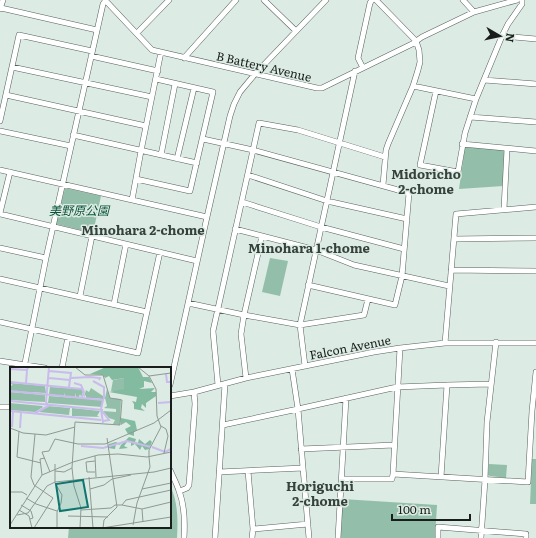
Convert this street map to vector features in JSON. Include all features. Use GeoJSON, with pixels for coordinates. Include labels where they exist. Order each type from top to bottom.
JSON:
{"type":"FeatureCollection","features":[{"type":"Feature","properties":{"kind":"street"},"geometry":{"type":"LineString","coordinates":[[4,0],[0,9],[97,30]]}},
{"type":"Feature","properties":{"kind":"street"},"geometry":{"type":"LineString","coordinates":[[24,366],[39,287],[105,0]]}},
{"type":"Feature","properties":{"kind":"street","name":"B Battery Avenue"},"geometry":{"type":"LineString","coordinates":[[105,0],[152,50],[318,88],[322,88],[474,12],[517,0]]}},
{"type":"Feature","properties":{"kind":"street"},"geometry":{"type":"LineString","coordinates":[[136,33],[169,0]]}},
{"type":"Feature","properties":{"kind":"street"},"geometry":{"type":"LineString","coordinates":[[184,58],[236,0]]}},
{"type":"Feature","properties":{"kind":"street"},"geometry":{"type":"LineString","coordinates":[[264,0],[296,31]]}},
{"type":"Feature","properties":{"kind":"street"},"geometry":{"type":"LineString","coordinates":[[171,380],[230,116],[234,104],[240,92],[255,74],[326,0]]}},
{"type":"Feature","properties":{"kind":"street"},"geometry":{"type":"LineString","coordinates":[[363,68],[358,58],[370,3],[372,0]]}},
{"type":"Feature","properties":{"kind":"street"},"geometry":{"type":"LineString","coordinates":[[376,0],[416,41],[419,50],[420,62],[413,86],[388,144],[385,157],[383,185]]}},
{"type":"Feature","properties":{"kind":"street"},"geometry":{"type":"LineString","coordinates":[[463,0],[474,12]]}},
{"type":"Feature","properties":{"kind":"street"},"geometry":{"type":"LineString","coordinates":[[436,91],[420,165],[458,172],[462,144],[476,99],[502,36],[508,24],[522,4],[522,0]]}},
{"type":"Feature","properties":{"kind":"street"},"geometry":{"type":"LineString","coordinates":[[0,121],[19,35],[158,71]]}},
{"type":"Feature","properties":{"kind":"street"},"geometry":{"type":"LineString","coordinates":[[502,36],[536,39]]}},
{"type":"Feature","properties":{"kind":"street"},"geometry":{"type":"LineString","coordinates":[[132,200],[161,52]]}},
{"type":"Feature","properties":{"kind":"street"},"geometry":{"type":"LineString","coordinates":[[12,67],[85,84],[152,97]]}},
{"type":"Feature","properties":{"kind":"street"},"geometry":{"type":"LineString","coordinates":[[305,366],[300,326],[355,71]]}},
{"type":"Feature","properties":{"kind":"street"},"geometry":{"type":"LineString","coordinates":[[136,179],[190,191],[213,92],[156,79]]}},
{"type":"Feature","properties":{"kind":"street"},"geometry":{"type":"LineString","coordinates":[[484,80],[536,84]]}},
{"type":"Feature","properties":{"kind":"street"},"geometry":{"type":"LineString","coordinates":[[161,155],[175,84]]}},
{"type":"Feature","properties":{"kind":"street"},"geometry":{"type":"LineString","coordinates":[[413,86],[476,99]]}},
{"type":"Feature","properties":{"kind":"street"},"geometry":{"type":"LineString","coordinates":[[177,159],[194,88]]}},
{"type":"Feature","properties":{"kind":"street"},"geometry":{"type":"LineString","coordinates":[[6,95],[146,126]]}},
{"type":"Feature","properties":{"kind":"street"},"geometry":{"type":"LineString","coordinates":[[470,117],[536,122]]}},
{"type":"Feature","properties":{"kind":"street"},"geometry":{"type":"LineString","coordinates":[[218,385],[213,331],[259,123],[298,130],[385,157]]}},
{"type":"Feature","properties":{"kind":"street"},"geometry":{"type":"LineString","coordinates":[[0,131],[71,146]]}},
{"type":"Feature","properties":{"kind":"street"},"geometry":{"type":"LineString","coordinates":[[73,135],[197,163]]}},
{"type":"Feature","properties":{"kind":"street"},"geometry":{"type":"LineString","coordinates":[[203,139],[253,150],[409,192],[402,276],[395,305],[308,284]]}},
{"type":"Feature","properties":{"kind":"street"},"geometry":{"type":"LineString","coordinates":[[462,144],[536,152]]}},
{"type":"Feature","properties":{"kind":"street"},"geometry":{"type":"LineString","coordinates":[[504,209],[507,149]]}},
{"type":"Feature","properties":{"kind":"street"},"geometry":{"type":"LineString","coordinates":[[0,170],[207,217]]}},
{"type":"Feature","properties":{"kind":"street"},"geometry":{"type":"LineString","coordinates":[[10,172],[0,214],[197,261]]}},
{"type":"Feature","properties":{"kind":"street"},"geometry":{"type":"LineString","coordinates":[[248,175],[327,201],[407,218]]}},
{"type":"Feature","properties":{"kind":"street"},"geometry":{"type":"LineString","coordinates":[[242,202],[321,227],[404,249]]}},
{"type":"Feature","properties":{"kind":"street"},"geometry":{"type":"LineString","coordinates":[[445,343],[456,214],[536,207]]}},
{"type":"Feature","properties":{"kind":"street"},"geometry":{"type":"LineString","coordinates":[[235,229],[316,250],[354,265],[449,286]]}},
{"type":"Feature","properties":{"kind":"street"},"geometry":{"type":"LineString","coordinates":[[80,296],[92,236]]}},
{"type":"Feature","properties":{"kind":"street"},"geometry":{"type":"LineString","coordinates":[[246,378],[241,334],[262,236]]}},
{"type":"Feature","properties":{"kind":"street"},"geometry":{"type":"LineString","coordinates":[[454,239],[536,238]]}},
{"type":"Feature","properties":{"kind":"street"},"geometry":{"type":"LineString","coordinates":[[114,304],[126,244]]}},
{"type":"Feature","properties":{"kind":"street"},"geometry":{"type":"LineString","coordinates":[[0,248],[46,258]]}},
{"type":"Feature","properties":{"kind":"street"},"geometry":{"type":"LineString","coordinates":[[0,322],[138,353],[160,252]]}},
{"type":"Feature","properties":{"kind":"street"},"geometry":{"type":"LineString","coordinates":[[451,270],[536,271]]}},
{"type":"Feature","properties":{"kind":"street"},"geometry":{"type":"LineString","coordinates":[[0,279],[147,312]]}},
{"type":"Feature","properties":{"kind":"street"},"geometry":{"type":"LineString","coordinates":[[188,303],[300,326],[364,315],[368,299]]}},
{"type":"Feature","properties":{"kind":"street"},"geometry":{"type":"LineString","coordinates":[[62,367],[68,337]]}},
{"type":"Feature","properties":{"kind":"street"},"geometry":{"type":"LineString","coordinates":[[481,538],[487,422],[496,342]]}},
{"type":"Feature","properties":{"kind":"street","name":"Falcon Avenue"},"geometry":{"type":"LineString","coordinates":[[171,396],[194,392],[246,378],[400,348],[445,343],[536,343]]}},
{"type":"Feature","properties":{"kind":"street"},"geometry":{"type":"LineString","coordinates":[[342,479],[392,479],[400,348]]}},
{"type":"Feature","properties":{"kind":"street"},"geometry":{"type":"LineString","coordinates":[[0,361],[34,367]]}},
{"type":"Feature","properties":{"kind":"street"},"geometry":{"type":"LineString","coordinates":[[292,369],[298,409],[309,538]]}},
{"type":"Feature","properties":{"kind":"street"},"geometry":{"type":"LineString","coordinates":[[393,474],[528,482],[536,372]]}},
{"type":"Feature","properties":{"kind":"street"},"geometry":{"type":"LineString","coordinates":[[214,538],[225,384]]}},
{"type":"Feature","properties":{"kind":"street"},"geometry":{"type":"LineString","coordinates":[[223,425],[397,387],[492,384]]}},
{"type":"Feature","properties":{"kind":"street"},"geometry":{"type":"LineString","coordinates":[[441,477],[447,385]]}},
{"type":"Feature","properties":{"kind":"street"},"geometry":{"type":"LineString","coordinates":[[180,491],[187,488],[189,485],[195,404],[194,392]]}},
{"type":"Feature","properties":{"kind":"street"},"geometry":{"type":"LineString","coordinates":[[338,538],[346,398]]}},
{"type":"Feature","properties":{"kind":"street"},"geometry":{"type":"LineString","coordinates":[[301,449],[394,445]]}},
{"type":"Feature","properties":{"kind":"street"},"geometry":{"type":"LineString","coordinates":[[219,472],[303,468]]}},
{"type":"Feature","properties":{"kind":"street"},"geometry":{"type":"LineString","coordinates":[[248,471],[253,529],[252,538]]}},
{"type":"Feature","properties":{"kind":"street"},"geometry":{"type":"LineString","coordinates":[[171,472],[180,491],[184,513],[184,538]]}},
{"type":"Feature","properties":{"kind":"street"},"geometry":{"type":"LineString","coordinates":[[253,529],[308,524]]}},
{"type":"Feature","properties":{"kind":"street"},"geometry":{"type":"LineString","coordinates":[[438,538],[438,527],[526,534],[526,538]]}},
{"type":"Feature","properties":{"kind":"green space"},"geometry":{"type":"Polygon","coordinates":[[[465,147],[504,150],[503,186],[459,189],[465,147]]]}},
{"type":"Feature","properties":{"kind":"green space","name":"美野原公園"},"geometry":{"type":"Polygon","coordinates":[[[65,188],[101,196],[93,233],[56,224],[65,188]]]}},
{"type":"Feature","properties":{"kind":"green space"},"geometry":{"type":"Polygon","coordinates":[[[270,258],[288,261],[280,296],[262,292],[270,258]]]}},
{"type":"Feature","properties":{"kind":"green space"},"geometry":{"type":"Polygon","coordinates":[[[532,459],[536,459],[536,504],[530,504],[532,459]]]}},
{"type":"Feature","properties":{"kind":"green space"},"geometry":{"type":"Polygon","coordinates":[[[489,464],[507,465],[506,478],[488,475],[489,464]]]}},
{"type":"Feature","properties":{"kind":"green space"},"geometry":{"type":"Polygon","coordinates":[[[171,487],[173,491],[177,511],[177,538],[68,538],[69,528],[171,528],[171,487]]]}},
{"type":"Feature","properties":{"kind":"green space"},"geometry":{"type":"Polygon","coordinates":[[[342,499],[437,505],[435,538],[341,538],[342,499]]]}},
{"type":"Feature","properties":{"kind":"district","name":"Midoricho 2-chome"},"geometry":{"type":"Point","coordinates":[426,180]}},
{"type":"Feature","properties":{"kind":"district","name":"Minohara 2-chome"},"geometry":{"type":"Point","coordinates":[143,229]}},
{"type":"Feature","properties":{"kind":"district","name":"Minohara 1-chome"},"geometry":{"type":"Point","coordinates":[309,247]}},
{"type":"Feature","properties":{"kind":"district","name":"Horiguchi 2-chome"},"geometry":{"type":"Point","coordinates":[320,492]}}]}
